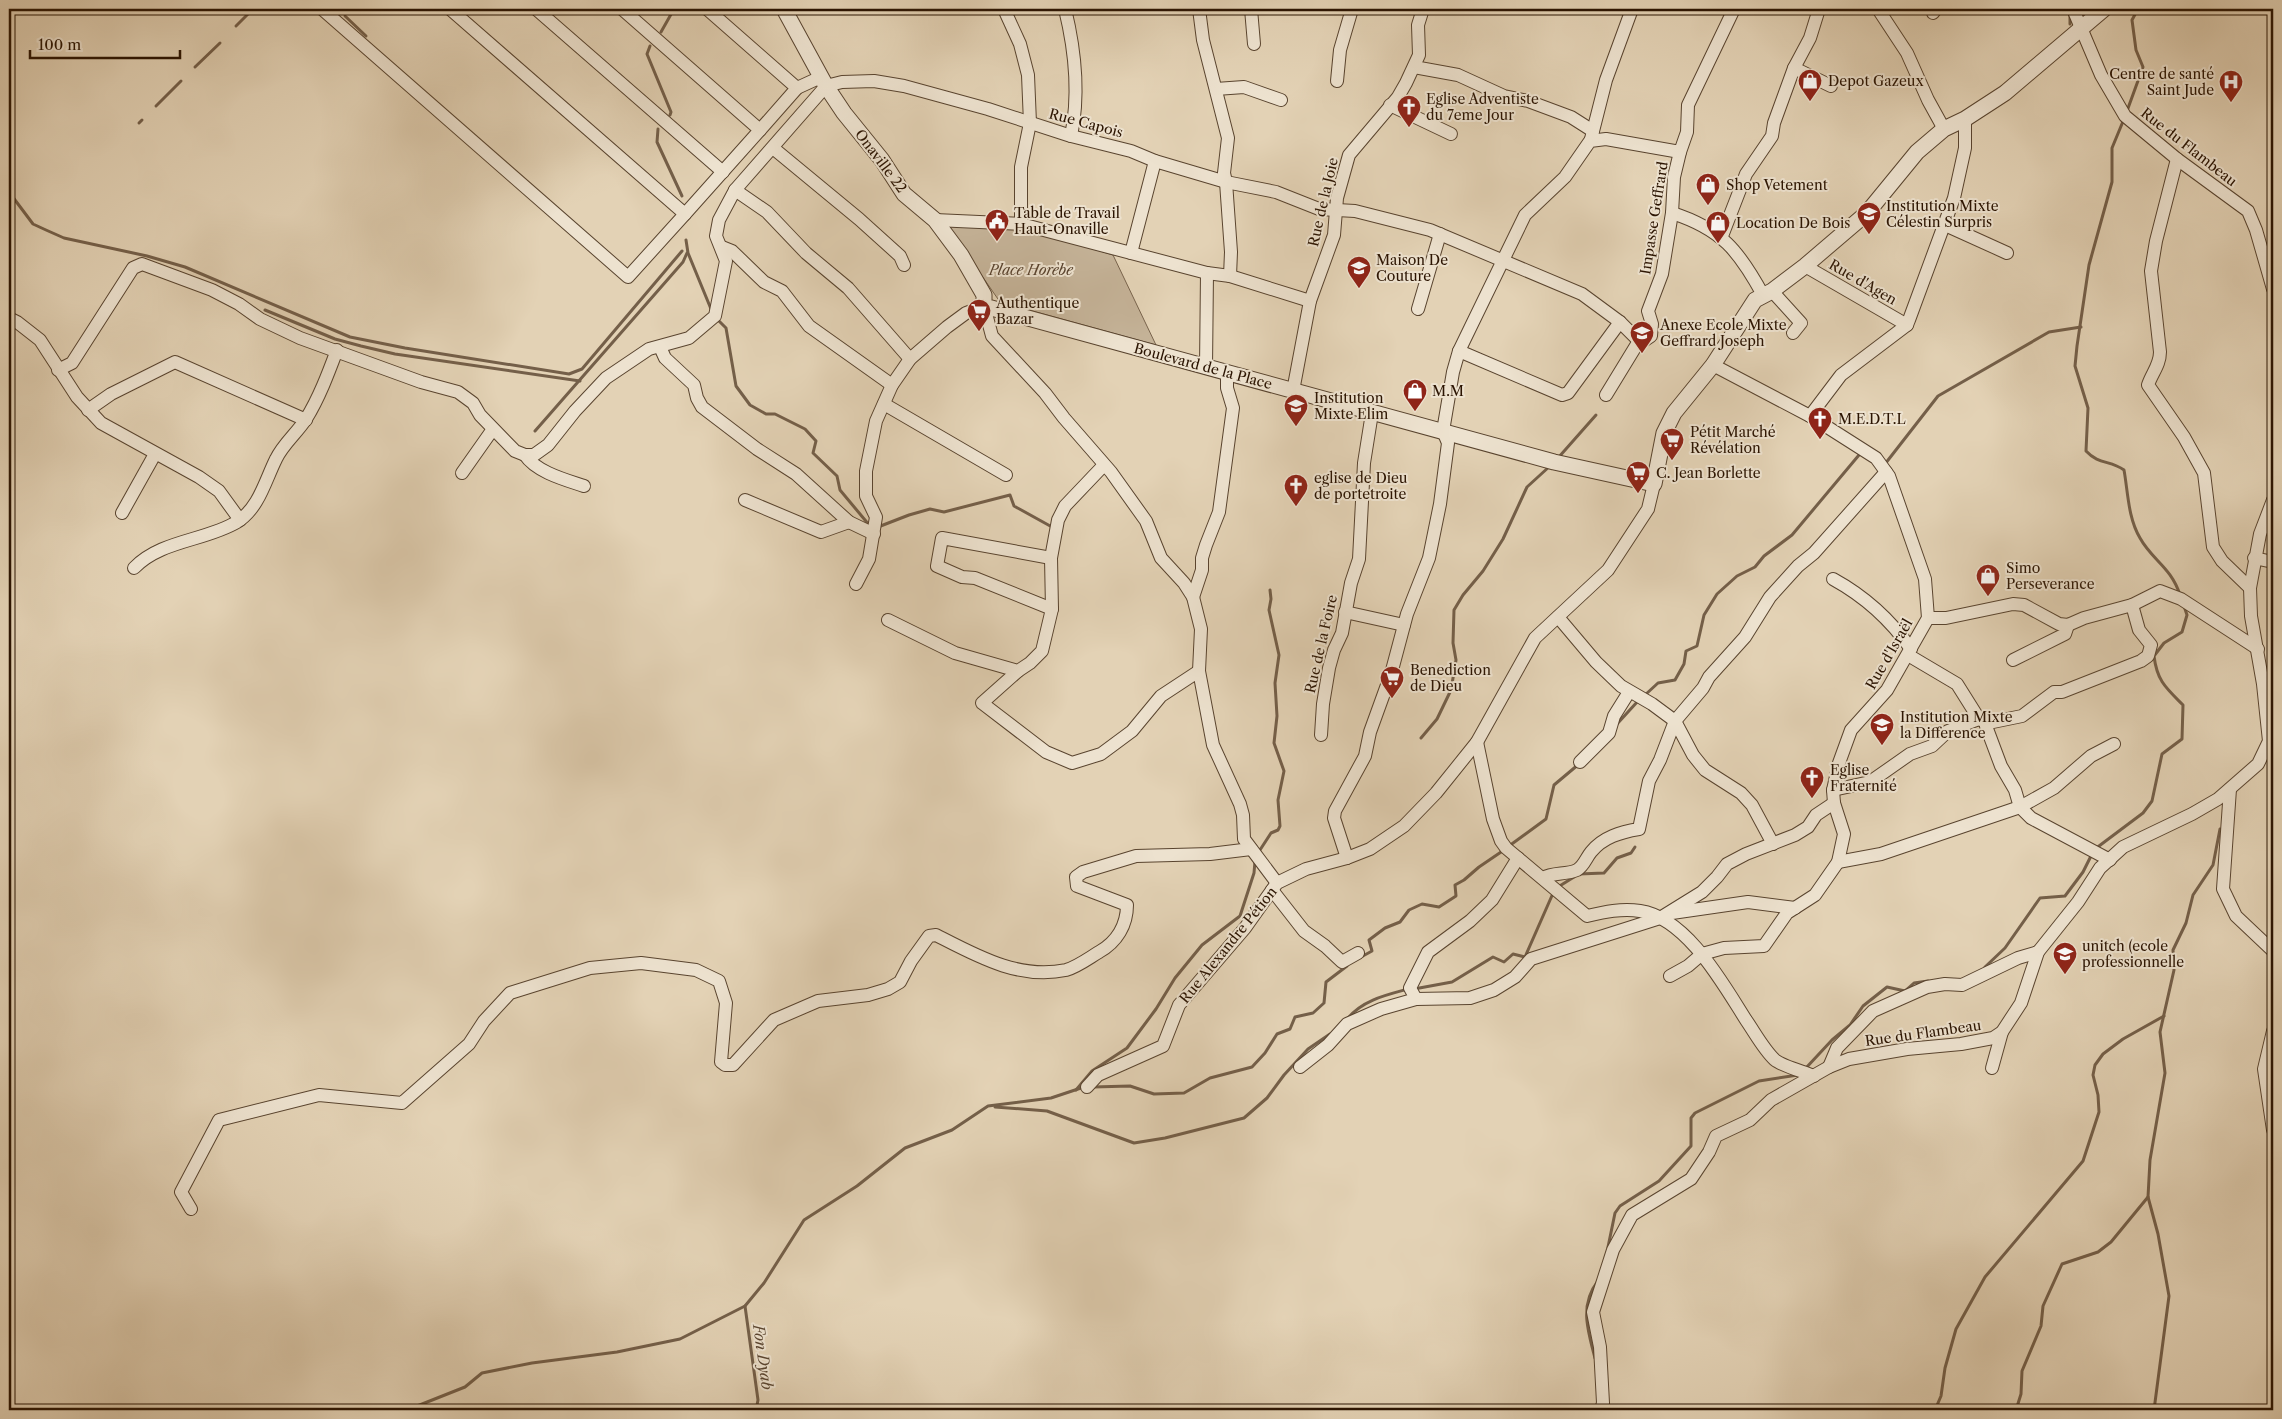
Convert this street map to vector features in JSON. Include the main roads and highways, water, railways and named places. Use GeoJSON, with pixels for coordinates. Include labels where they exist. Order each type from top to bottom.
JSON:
{"type":"FeatureCollection","features":[{"type":"Feature","properties":{"kind":"waterway"},"geometry":{"type":"LineString","coordinates":[[236,26],[253,9]]}},
{"type":"Feature","properties":{"kind":"waterway"},"geometry":{"type":"LineString","coordinates":[[661,32],[674,9]]}},
{"type":"Feature","properties":{"kind":"waterway"},"geometry":{"type":"LineString","coordinates":[[2127,111],[2143,67],[2136,50],[2132,20],[2138,9]]}},
{"type":"Feature","properties":{"kind":"waterway"},"geometry":{"type":"LineString","coordinates":[[2070,15],[2070,24]]}},
{"type":"Feature","properties":{"kind":"waterway"},"geometry":{"type":"LineString","coordinates":[[345,16],[366,36]]}},
{"type":"Feature","properties":{"kind":"waterway"},"geometry":{"type":"LineString","coordinates":[[195,67],[220,43]]}},
{"type":"Feature","properties":{"kind":"waterway"},"geometry":{"type":"LineString","coordinates":[[650,46],[647,54],[671,112],[670,115]]}},
{"type":"Feature","properties":{"kind":"waterway"},"geometry":{"type":"LineString","coordinates":[[156,106],[181,81]]}},
{"type":"Feature","properties":{"kind":"waterway"},"geometry":{"type":"LineString","coordinates":[[2124,119],[2112,148],[2112,182],[2089,265],[2075,366],[2088,408],[2086,451],[2100,461],[2124,470],[2131,513],[2136,530],[2145,546],[2172,577],[2180,595]]}},
{"type":"Feature","properties":{"kind":"waterway"},"geometry":{"type":"LineString","coordinates":[[139,123],[142,120]]}},
{"type":"Feature","properties":{"kind":"waterway"},"geometry":{"type":"LineString","coordinates":[[658,129],[657,142],[682,196]]}},
{"type":"Feature","properties":{"kind":"waterway"},"geometry":{"type":"LineString","coordinates":[[9,192],[33,224],[64,238],[147,256],[185,267],[350,337],[405,348],[569,374],[582,369],[682,251]]}},
{"type":"Feature","properties":{"kind":"waterway"},"geometry":{"type":"LineString","coordinates":[[686,240],[688,253],[711,309]]}},
{"type":"Feature","properties":{"kind":"waterway"},"geometry":{"type":"LineString","coordinates":[[535,431],[683,262],[687,253]]}},
{"type":"Feature","properties":{"kind":"waterway"},"geometry":{"type":"LineString","coordinates":[[265,310],[335,339],[395,354],[580,381]]}},
{"type":"Feature","properties":{"kind":"waterway"},"geometry":{"type":"LineString","coordinates":[[717,319],[726,328],[736,386],[750,405],[766,414],[775,414],[805,429],[816,441],[813,453],[837,476],[840,490],[870,526]]}},
{"type":"Feature","properties":{"kind":"waterway"},"geometry":{"type":"LineString","coordinates":[[1885,464],[1938,396],[2049,332],[2081,327]]}},
{"type":"Feature","properties":{"kind":"waterway"},"geometry":{"type":"LineString","coordinates":[[1558,458],[1596,415]]}},
{"type":"Feature","properties":{"kind":"waterway"},"geometry":{"type":"LineString","coordinates":[[1645,695],[1658,683],[1675,680],[1684,664],[1686,651],[1697,646],[1704,615],[1717,594],[1737,576],[1755,567],[1764,556],[1792,535],[1859,455]]}},
{"type":"Feature","properties":{"kind":"waterway"},"geometry":{"type":"LineString","coordinates":[[1421,738],[1437,719],[1451,690],[1456,660],[1453,643],[1454,610],[1463,595],[1483,571],[1503,539],[1527,487],[1550,466]]}},
{"type":"Feature","properties":{"kind":"waterway"},"geometry":{"type":"LineString","coordinates":[[878,527],[930,509],[944,512],[1010,495],[1014,506],[1052,527]]}},
{"type":"Feature","properties":{"kind":"waterway"},"geometry":{"type":"LineString","coordinates":[[1258,853],[1271,833],[1278,830],[1280,826],[1278,800],[1284,771],[1274,743],[1277,716],[1275,683],[1279,655],[1269,610],[1270,590]]}},
{"type":"Feature","properties":{"kind":"waterway"},"geometry":{"type":"LineString","coordinates":[[2095,849],[2143,813],[2152,801],[2162,754],[2182,739],[2183,705],[2163,684],[2157,672],[2154,656],[2164,643],[2182,632],[2187,615],[2184,606]]}},
{"type":"Feature","properties":{"kind":"waterway"},"geometry":{"type":"LineString","coordinates":[[1617,724],[1638,701]]}},
{"type":"Feature","properties":{"kind":"waterway"},"geometry":{"type":"LineString","coordinates":[[1509,846],[1546,819],[1554,785],[1579,764]]}},
{"type":"Feature","properties":{"kind":"waterway"},"geometry":{"type":"LineString","coordinates":[[2154,1410],[2169,1296],[2158,1234],[2148,1197],[2150,1160],[2165,1073],[2160,1032],[2174,970],[2173,950],[2186,923],[2193,895],[2213,865],[2220,829]]}},
{"type":"Feature","properties":{"kind":"waterway"},"geometry":{"type":"LineString","coordinates":[[1579,874],[1604,873],[1617,858],[1631,853],[1635,847]]}},
{"type":"Feature","properties":{"kind":"waterway"},"geometry":{"type":"LineString","coordinates":[[1361,957],[1372,951],[1369,940],[1385,928],[1400,922],[1409,910],[1422,904],[1439,907],[1456,896],[1455,885],[1504,850]]}},
{"type":"Feature","properties":{"kind":"waterway"},"geometry":{"type":"LineString","coordinates":[[1985,967],[2005,948],[2040,898],[2065,896],[2083,872],[2092,854]]}},
{"type":"Feature","properties":{"kind":"waterway"},"geometry":{"type":"LineString","coordinates":[[1076,1090],[1092,1071],[1127,1048],[1156,1009],[1175,978],[1202,945],[1240,916],[1254,873],[1255,861]]}},
{"type":"Feature","properties":{"kind":"waterway"},"geometry":{"type":"LineString","coordinates":[[1558,887],[1574,877]]}},
{"type":"Feature","properties":{"kind":"waterway"},"geometry":{"type":"LineString","coordinates":[[1414,989],[1452,982],[1493,957],[1504,962],[1513,954],[1525,957],[1554,891]]}},
{"type":"Feature","properties":{"kind":"waterway"},"geometry":{"type":"LineString","coordinates":[[1093,1087],[1130,1086],[1154,1094],[1184,1093],[1210,1078],[1252,1067],[1265,1053],[1277,1034],[1290,1029],[1295,1017],[1313,1013],[1324,1003],[1326,982],[1347,966]]}},
{"type":"Feature","properties":{"kind":"waterway"},"geometry":{"type":"LineString","coordinates":[[1805,1069],[1832,1040],[1850,1025],[1863,1006],[1887,987],[1905,991],[1914,983],[1928,981]]}},
{"type":"Feature","properties":{"kind":"waterway"},"geometry":{"type":"LineString","coordinates":[[1348,1018],[1368,1002],[1408,989]]}},
{"type":"Feature","properties":{"kind":"waterway"},"geometry":{"type":"LineString","coordinates":[[1935,1410],[1941,1396],[1945,1368],[1956,1329],[1985,1277],[2083,1161],[2099,1112],[2098,1095],[2093,1075],[2095,1065],[2103,1054],[2123,1039],[2164,1016]]}},
{"type":"Feature","properties":{"kind":"waterway"},"geometry":{"type":"LineString","coordinates":[[995,1107],[1047,1111],[1134,1143],[1165,1138],[1244,1118],[1267,1098],[1284,1075],[1308,1049],[1330,1034]]}},
{"type":"Feature","properties":{"kind":"waterway"},"geometry":{"type":"LineString","coordinates":[[1608,1247],[1615,1213],[1620,1206],[1659,1181],[1691,1146],[1691,1118],[1695,1113],[1759,1081],[1798,1075]]}},
{"type":"Feature","properties":{"kind":"waterway"},"geometry":{"type":"LineString","coordinates":[[407,1410],[465,1387],[482,1373],[532,1363],[617,1352],[680,1339],[745,1306],[764,1283],[804,1220],[857,1186],[905,1148],[952,1130],[988,1106],[1051,1098],[1084,1087]]}},
{"type":"Feature","properties":{"kind":"waterway"},"geometry":{"type":"LineString","coordinates":[[2016,1410],[2021,1394],[2022,1371],[2041,1326],[2043,1306],[2062,1264],[2098,1252],[2111,1242],[2148,1197]]}},
{"type":"Feature","properties":{"kind":"waterway"},"geometry":{"type":"LineString","coordinates":[[1595,1358],[1588,1328],[1587,1309],[1592,1290],[1598,1281]]}},
{"type":"Feature","properties":{"kind":"waterway","name":"Fon Dyab"},"geometry":{"type":"LineString","coordinates":[[745,1306],[758,1400],[756,1410]]}},
{"type":"Feature","properties":{"kind":"place","name":"Depot Gazeux"},"geometry":{"type":"Point","coordinates":[1810,102]}},
{"type":"Feature","properties":{"kind":"place","name":"Centre de santé Saint Jude"},"geometry":{"type":"Point","coordinates":[2231,103]}},
{"type":"Feature","properties":{"kind":"place","name":"Eglise Adventiste du 7eme Jour"},"geometry":{"type":"Point","coordinates":[1409,128]}},
{"type":"Feature","properties":{"kind":"place","name":"Shop Vetement"},"geometry":{"type":"Point","coordinates":[1708,206]}},
{"type":"Feature","properties":{"kind":"place","name":"Institution Mixte Célestin Surpris"},"geometry":{"type":"Point","coordinates":[1869,235]}},
{"type":"Feature","properties":{"kind":"place","name":"Table de Travail Haut-Onaville"},"geometry":{"type":"Point","coordinates":[997,242]}},
{"type":"Feature","properties":{"kind":"place","name":"Location De Bois"},"geometry":{"type":"Point","coordinates":[1718,244]}},
{"type":"Feature","properties":{"kind":"place","name":"Maison De Couture"},"geometry":{"type":"Point","coordinates":[1359,289]}},
{"type":"Feature","properties":{"kind":"place","name":"Authentique Bazar"},"geometry":{"type":"Point","coordinates":[979,332]}},
{"type":"Feature","properties":{"kind":"place","name":"Anexe Ecole Mixte Geffrard Joseph"},"geometry":{"type":"Point","coordinates":[1642,354]}},
{"type":"Feature","properties":{"kind":"place","name":"M.M"},"geometry":{"type":"Point","coordinates":[1415,412]}},
{"type":"Feature","properties":{"kind":"place","name":"Institution Mixte Elim"},"geometry":{"type":"Point","coordinates":[1296,427]}},
{"type":"Feature","properties":{"kind":"place","name":"M.E.D.T.L"},"geometry":{"type":"Point","coordinates":[1820,440]}},
{"type":"Feature","properties":{"kind":"place","name":"Pétit Marché Révélation"},"geometry":{"type":"Point","coordinates":[1672,461]}},
{"type":"Feature","properties":{"kind":"place","name":"C. Jean Borlette"},"geometry":{"type":"Point","coordinates":[1638,494]}},
{"type":"Feature","properties":{"kind":"place","name":"eglise de Dieu de portetroite"},"geometry":{"type":"Point","coordinates":[1296,507]}},
{"type":"Feature","properties":{"kind":"place","name":"Simo Perseverance"},"geometry":{"type":"Point","coordinates":[1988,597]}},
{"type":"Feature","properties":{"kind":"place","name":"Benediction de Dieu"},"geometry":{"type":"Point","coordinates":[1392,699]}},
{"type":"Feature","properties":{"kind":"place","name":"Institution Mixte la Difference"},"geometry":{"type":"Point","coordinates":[1882,746]}},
{"type":"Feature","properties":{"kind":"place","name":"Eglise Fraternité"},"geometry":{"type":"Point","coordinates":[1812,799]}},
{"type":"Feature","properties":{"kind":"place","name":"unitch (ecole professionnelle"},"geometry":{"type":"Point","coordinates":[2065,975]}},
{"type":"Feature","properties":{"kind":"park label","name":"Place Horèbe"},"geometry":{"type":"Point","coordinates":[1031,270]}}]}
